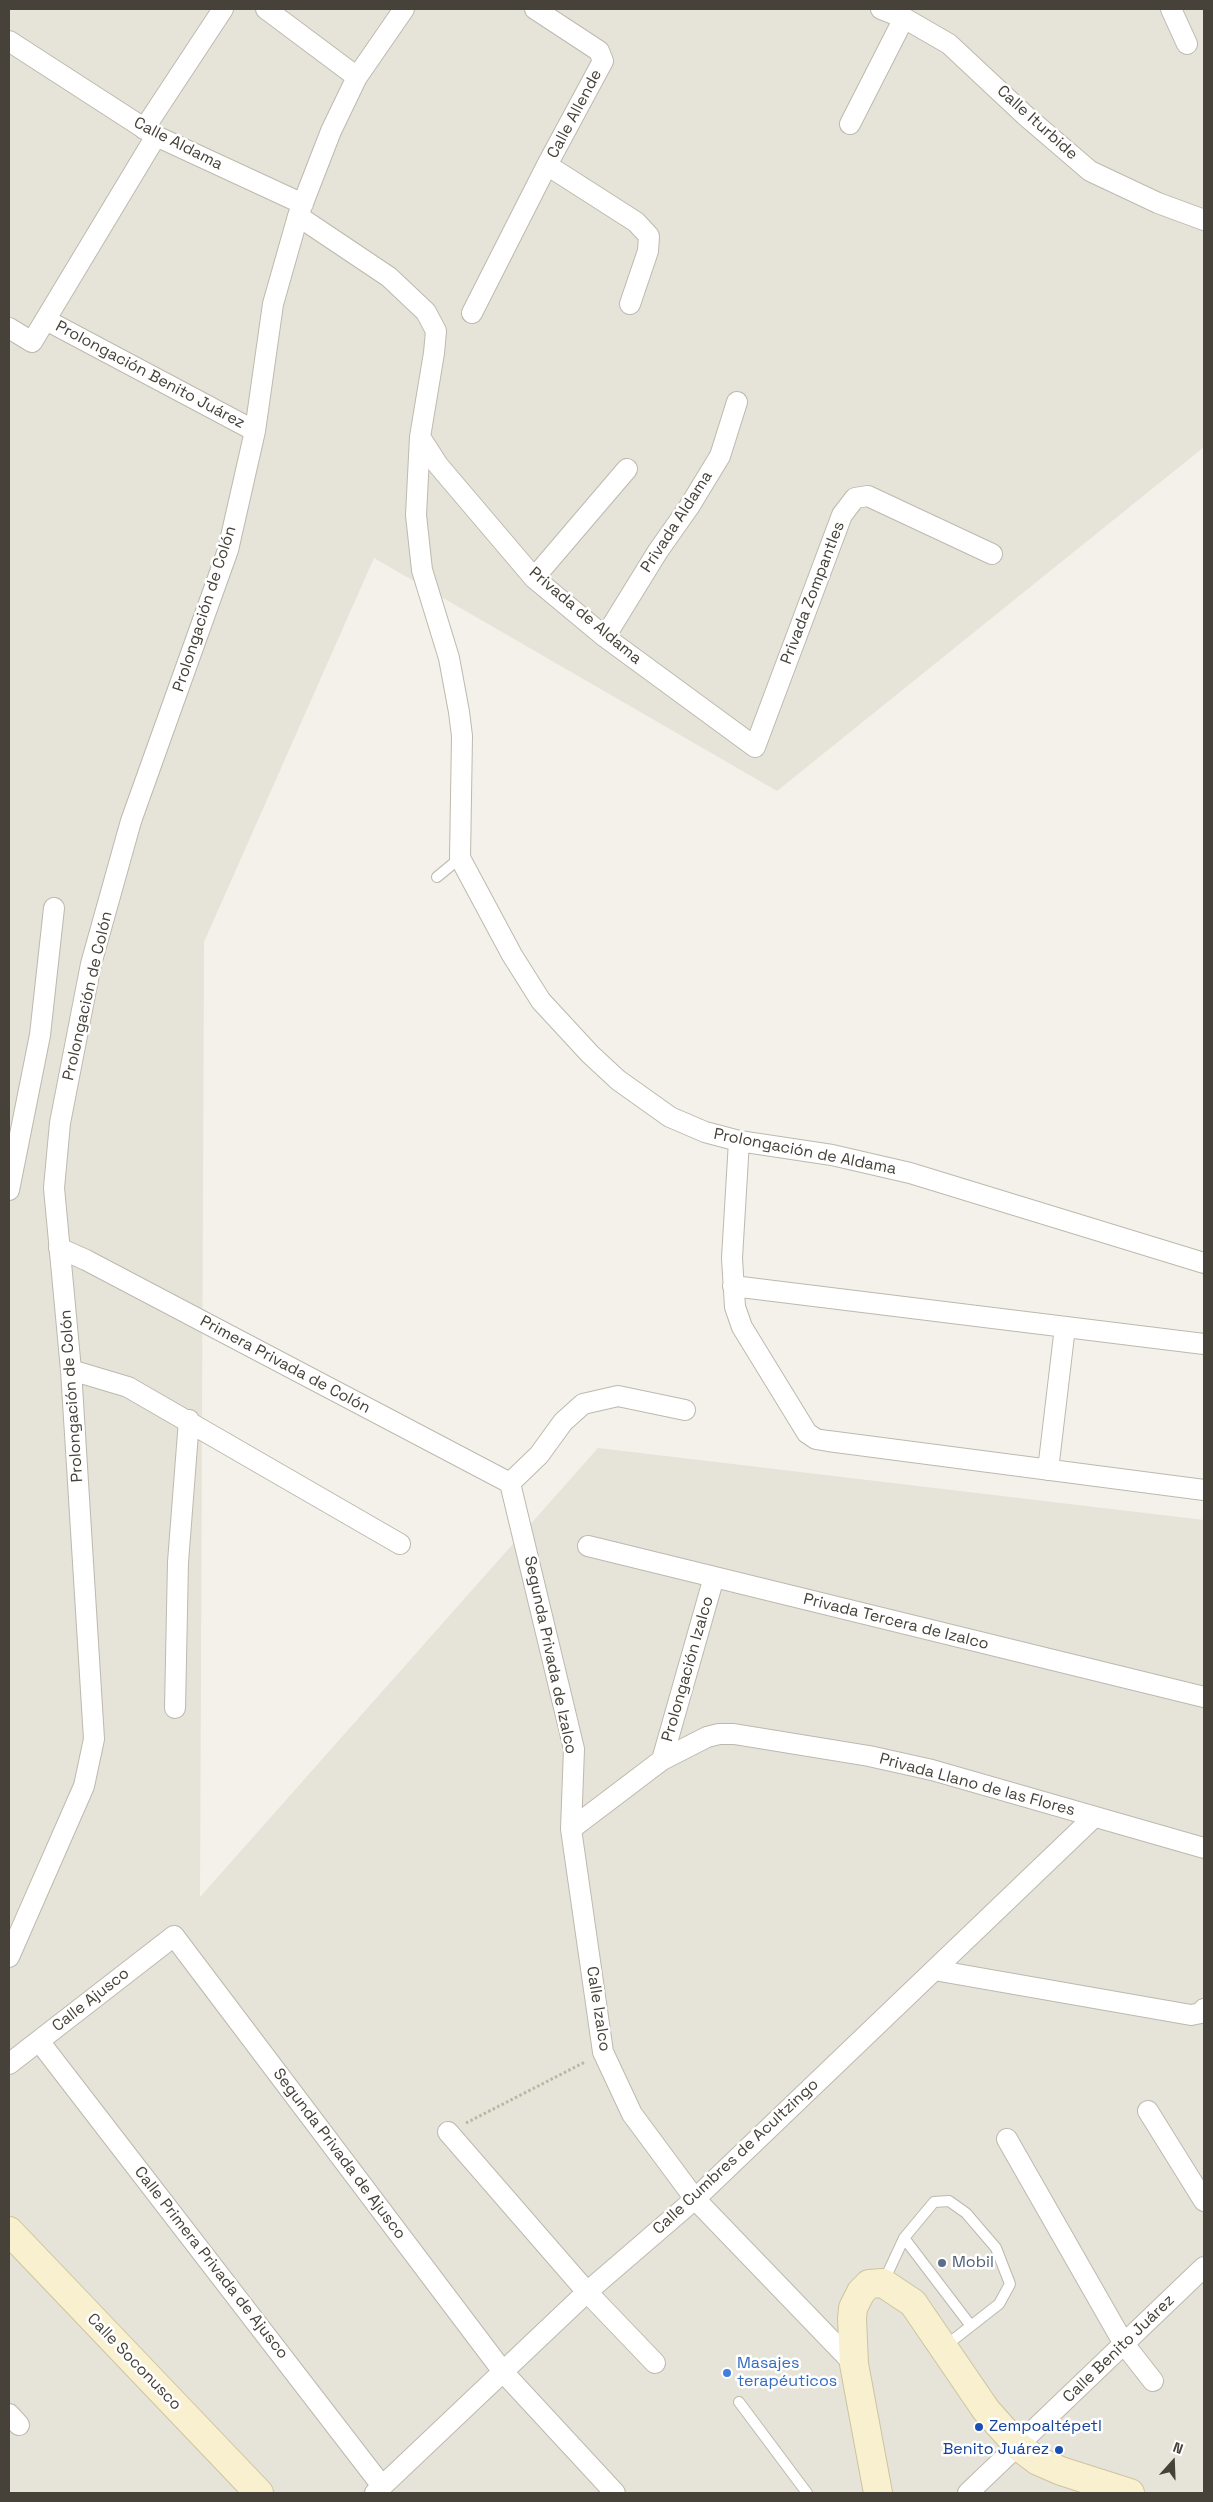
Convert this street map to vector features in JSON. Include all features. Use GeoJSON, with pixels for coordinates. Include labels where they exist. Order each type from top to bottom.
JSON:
{"type":"FeatureCollection","features":[{"type":"Feature","properties":{"kind":"main road","name":"Calle Soconusco"},"geometry":{"type":"LineString","coordinates":[[9,2231],[259,2493]]}},
{"type":"Feature","properties":{"kind":"main road"},"geometry":{"type":"LineString","coordinates":[[878,2493],[854,2364],[853,2308],[861,2292],[869,2284],[883,2283],[913,2304],[986,2410],[1018,2446],[1038,2460],[1061,2471],[1130,2493]]}},
{"type":"Feature","properties":{"kind":"street"},"geometry":{"type":"LineString","coordinates":[[9,328],[32,342],[150,133],[223,9]]}},
{"type":"Feature","properties":{"kind":"street"},"geometry":{"type":"LineString","coordinates":[[266,9],[357,78]]}},
{"type":"Feature","properties":{"kind":"street","name":"Prolongación de Colón"},"geometry":{"type":"LineString","coordinates":[[9,1958],[84,1786],[94,1740],[71,1370],[54,1188],[60,1123],[91,964],[131,821],[228,550],[255,431],[273,304],[300,210],[331,131],[357,78],[404,9]]}},
{"type":"Feature","properties":{"kind":"street","name":"Calle Allende"},"geometry":{"type":"LineString","coordinates":[[534,9],[598,51],[603,61],[547,165]]}},
{"type":"Feature","properties":{"kind":"street","name":"Calle Iturbide"},"geometry":{"type":"LineString","coordinates":[[881,9],[904,18],[950,44],[1027,117],[1090,171],[1158,203],[1204,220]]}},
{"type":"Feature","properties":{"kind":"street"},"geometry":{"type":"LineString","coordinates":[[1171,9],[1187,44]]}},
{"type":"Feature","properties":{"kind":"street"},"geometry":{"type":"LineString","coordinates":[[850,124],[904,18]]}},
{"type":"Feature","properties":{"kind":"street","name":"Calle Aldama"},"geometry":{"type":"LineString","coordinates":[[9,40],[150,133],[300,210]]}},
{"type":"Feature","properties":{"kind":"street"},"geometry":{"type":"LineString","coordinates":[[472,313],[547,165],[636,222],[649,236],[648,251],[630,304]]}},
{"type":"Feature","properties":{"kind":"street","name":"Prolongación de Aldama"},"geometry":{"type":"LineString","coordinates":[[300,210],[389,277],[412,298],[432,321],[436,340],[420,438],[416,515],[422,570],[449,658],[462,736],[460,858],[524,977],[541,1001],[590,1054],[618,1080],[670,1117],[705,1132],[739,1141],[832,1155],[910,1173],[1204,1263]]}},
{"type":"Feature","properties":{"kind":"street","name":"Prolongación Benito Juárez"},"geometry":{"type":"LineString","coordinates":[[46,320],[255,431]]}},
{"type":"Feature","properties":{"kind":"street","name":"Privada Aldama"},"geometry":{"type":"LineString","coordinates":[[605,637],[720,456],[737,402]]}},
{"type":"Feature","properties":{"kind":"street","name":"Privada de Aldama"},"geometry":{"type":"LineString","coordinates":[[420,438],[438,465],[534,578],[605,637],[755,747]]}},
{"type":"Feature","properties":{"kind":"street"},"geometry":{"type":"LineString","coordinates":[[534,578],[627,469]]}},
{"type":"Feature","properties":{"kind":"street","name":"Privada Zompantles"},"geometry":{"type":"LineString","coordinates":[[755,747],[842,515],[855,498],[868,496],[992,554]]}},
{"type":"Feature","properties":{"kind":"street"},"geometry":{"type":"LineString","coordinates":[[9,1190],[15,1130],[40,1035],[54,908]]}},
{"type":"Feature","properties":{"kind":"street"},"geometry":{"type":"LineString","coordinates":[[739,1141],[732,1258],[735,1307],[742,1327],[801,1426],[816,1439],[1204,1490]]}},
{"type":"Feature","properties":{"kind":"street","name":"Primera Privada de Colón"},"geometry":{"type":"LineString","coordinates":[[59,1248],[510,1483]]}},
{"type":"Feature","properties":{"kind":"street"},"geometry":{"type":"LineString","coordinates":[[733,1286],[1204,1344]]}},
{"type":"Feature","properties":{"kind":"street"},"geometry":{"type":"LineString","coordinates":[[1048,1470],[1064,1327]]}},
{"type":"Feature","properties":{"kind":"street"},"geometry":{"type":"LineString","coordinates":[[71,1370],[128,1387],[189,1420],[400,1544]]}},
{"type":"Feature","properties":{"kind":"street"},"geometry":{"type":"LineString","coordinates":[[510,1483],[539,1455],[562,1422],[583,1404],[618,1396],[685,1410]]}},
{"type":"Feature","properties":{"kind":"street"},"geometry":{"type":"LineString","coordinates":[[175,1708],[178,1562],[189,1420]]}},
{"type":"Feature","properties":{"kind":"street","name":"Segunda Privada de Izalco"},"geometry":{"type":"LineString","coordinates":[[510,1483],[574,1749],[571,1829]]}},
{"type":"Feature","properties":{"kind":"street","name":"Privada Tercera de Izalco"},"geometry":{"type":"LineString","coordinates":[[588,1546],[1204,1697]]}},
{"type":"Feature","properties":{"kind":"street","name":"Prolongación Izalco"},"geometry":{"type":"LineString","coordinates":[[662,1760],[714,1577]]}},
{"type":"Feature","properties":{"kind":"street","name":"Privada Llano de las Flores"},"geometry":{"type":"LineString","coordinates":[[662,1760],[706,1737],[719,1734],[748,1735],[869,1756],[932,1770],[1204,1848]]}},
{"type":"Feature","properties":{"kind":"street"},"geometry":{"type":"LineString","coordinates":[[571,1829],[662,1760]]}},
{"type":"Feature","properties":{"kind":"street","name":"Calle Cumbres de Acultzingo"},"geometry":{"type":"LineString","coordinates":[[378,2489],[504,2373],[587,2292],[695,2199],[1094,1817]]}},
{"type":"Feature","properties":{"kind":"street","name":"Calle Izalco"},"geometry":{"type":"LineString","coordinates":[[571,1829],[603,2052],[632,2114],[695,2199],[854,2364]]}},
{"type":"Feature","properties":{"kind":"street","name":"Calle Ajusco"},"geometry":{"type":"LineString","coordinates":[[9,2064],[174,1936]]}},
{"type":"Feature","properties":{"kind":"street","name":"Segunda Privada de Ajusco"},"geometry":{"type":"LineString","coordinates":[[174,1936],[504,2373],[615,2493]]}},
{"type":"Feature","properties":{"kind":"street"},"geometry":{"type":"LineString","coordinates":[[934,1970],[1191,2015],[1201,2013],[1204,2009]]}},
{"type":"Feature","properties":{"kind":"street","name":"Calle Primera Privada de Ajusco"},"geometry":{"type":"LineString","coordinates":[[39,2041],[378,2489]]}},
{"type":"Feature","properties":{"kind":"street"},"geometry":{"type":"LineString","coordinates":[[1148,2111],[1204,2201]]}},
{"type":"Feature","properties":{"kind":"street"},"geometry":{"type":"LineString","coordinates":[[448,2132],[587,2292],[655,2363]]}},
{"type":"Feature","properties":{"kind":"street"},"geometry":{"type":"LineString","coordinates":[[1007,2139],[1124,2344],[1153,2381]]}},
{"type":"Feature","properties":{"kind":"street","name":"Calle Benito Juárez"},"geometry":{"type":"LineString","coordinates":[[968,2493],[1204,2267]]}},
{"type":"Feature","properties":{"kind":"lane"},"geometry":{"type":"LineString","coordinates":[[437,877],[460,858]]}},
{"type":"Feature","properties":{"kind":"lane"},"geometry":{"type":"LineString","coordinates":[[883,2283],[904,2238],[934,2202],[949,2201],[966,2213],[996,2248],[1010,2284],[999,2304],[943,2348]]}},
{"type":"Feature","properties":{"kind":"lane"},"geometry":{"type":"LineString","coordinates":[[904,2238],[971,2326]]}},
{"type":"Feature","properties":{"kind":"lane"},"geometry":{"type":"LineString","coordinates":[[739,2402],[807,2493]]}},
{"type":"Feature","properties":{"kind":"path"},"geometry":{"type":"LineString","coordinates":[[448,2132],[603,2052]]}},
{"type":"Feature","properties":{"kind":"shaded area"},"geometry":{"type":"Polygon","coordinates":[[[9,9],[1204,9],[1204,447],[777,791],[374,558],[204,942],[200,1897],[598,1448],[1204,1520],[1204,2493],[9,2493],[9,9]]]}},
{"type":"Feature","properties":{"kind":"place","name":"Mobil"},"geometry":{"type":"Point","coordinates":[942,2263]}},
{"type":"Feature","properties":{"kind":"place","name":"Masajes terapéuticos"},"geometry":{"type":"Point","coordinates":[727,2373]}},
{"type":"Feature","properties":{"kind":"place","name":"Zempoaltépetl"},"geometry":{"type":"Point","coordinates":[979,2427]}},
{"type":"Feature","properties":{"kind":"place","name":"Benito Juárez"},"geometry":{"type":"Point","coordinates":[1059,2450]}}]}
